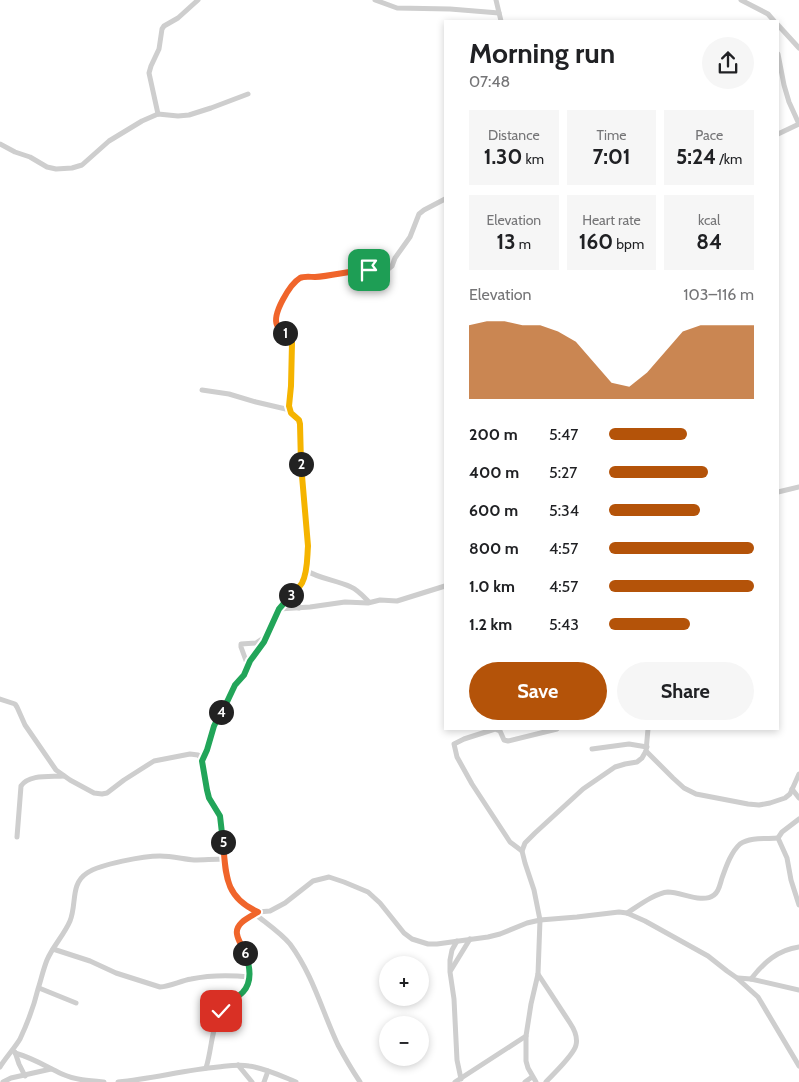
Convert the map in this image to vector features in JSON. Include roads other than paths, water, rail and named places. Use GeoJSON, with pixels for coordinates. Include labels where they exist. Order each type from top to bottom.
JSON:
{"type":"FeatureCollection","features":[{"type":"Feature","properties":{"kind":"street"},"geometry":{"type":"LineString","coordinates":[[158,114],[149,73],[159,49],[162,29],[198,0]]}},
{"type":"Feature","properties":{"kind":"street"},"geometry":{"type":"LineString","coordinates":[[375,0],[397,8],[450,9],[499,13]]}},
{"type":"Feature","properties":{"kind":"street"},"geometry":{"type":"LineString","coordinates":[[496,0],[501,20]]}},
{"type":"Feature","properties":{"kind":"street"},"geometry":{"type":"LineString","coordinates":[[741,0],[768,14],[773,20]]}},
{"type":"Feature","properties":{"kind":"street"},"geometry":{"type":"LineString","coordinates":[[768,14],[769,20]]}},
{"type":"Feature","properties":{"kind":"street"},"geometry":{"type":"LineString","coordinates":[[779,26],[799,48]]}},
{"type":"Feature","properties":{"kind":"street"},"geometry":{"type":"LineString","coordinates":[[779,59],[789,102],[799,124],[779,134]]}},
{"type":"Feature","properties":{"kind":"street"},"geometry":{"type":"LineString","coordinates":[[0,144],[30,157],[47,167],[56,169],[72,168],[82,165],[109,141],[142,121],[158,114],[189,115],[248,94]]}},
{"type":"Feature","properties":{"kind":"street"},"geometry":{"type":"LineString","coordinates":[[202,761],[219,714],[232,690],[244,675],[255,653],[261,648],[279,609],[302,582],[305,570],[308,546],[305,501],[302,489],[300,424],[299,420],[292,414],[289,406],[292,343],[289,337],[277,326],[277,311],[290,286],[301,278],[332,276],[362,270],[387,270],[392,266],[395,258],[410,237],[419,214],[444,200]]}},
{"type":"Feature","properties":{"kind":"street"},"geometry":{"type":"LineString","coordinates":[[202,390],[229,394],[290,410]]}},
{"type":"Feature","properties":{"kind":"street"},"geometry":{"type":"LineString","coordinates":[[779,492],[799,487]]}},
{"type":"Feature","properties":{"kind":"street"},"geometry":{"type":"LineString","coordinates":[[305,570],[318,577],[350,586],[369,602]]}},
{"type":"Feature","properties":{"kind":"street"},"geometry":{"type":"LineString","coordinates":[[279,609],[345,602],[391,601],[405,599],[444,586]]}},
{"type":"Feature","properties":{"kind":"street"},"geometry":{"type":"LineString","coordinates":[[294,591],[299,608]]}},
{"type":"Feature","properties":{"kind":"street"},"geometry":{"type":"LineString","coordinates":[[248,666],[241,644],[256,643],[266,637]]}},
{"type":"Feature","properties":{"kind":"street"},"geometry":{"type":"LineString","coordinates":[[0,699],[15,704],[28,730],[56,770],[94,793],[107,793],[154,761],[184,755],[204,754],[206,752]]}},
{"type":"Feature","properties":{"kind":"street"},"geometry":{"type":"LineString","coordinates":[[495,730],[464,739],[454,744],[457,757],[472,784],[510,842],[522,851]]}},
{"type":"Feature","properties":{"kind":"street"},"geometry":{"type":"LineString","coordinates":[[499,730],[505,741],[553,730]]}},
{"type":"Feature","properties":{"kind":"street"},"geometry":{"type":"LineString","coordinates":[[525,1082],[534,1079],[526,1061],[526,1036],[538,974],[540,920],[534,890],[522,851],[525,843],[583,789],[614,768],[637,762],[647,749],[648,730]]}},
{"type":"Feature","properties":{"kind":"street"},"geometry":{"type":"LineString","coordinates":[[592,749],[630,744],[647,749],[684,788],[696,794],[748,804],[759,805],[785,798],[790,794],[799,774]]}},
{"type":"Feature","properties":{"kind":"street"},"geometry":{"type":"LineString","coordinates":[[196,755],[202,761],[209,798],[220,816],[224,859],[234,895],[256,912],[288,942],[303,964],[338,1044],[360,1082]]}},
{"type":"Feature","properties":{"kind":"street"},"geometry":{"type":"LineString","coordinates":[[17,837],[21,786],[24,781],[32,778],[64,776]]}},
{"type":"Feature","properties":{"kind":"street"},"geometry":{"type":"LineString","coordinates":[[792,789],[799,798]]}},
{"type":"Feature","properties":{"kind":"street"},"geometry":{"type":"LineString","coordinates":[[778,838],[782,832],[799,819]]}},
{"type":"Feature","properties":{"kind":"street"},"geometry":{"type":"LineString","coordinates":[[778,838],[787,858],[791,880],[799,905]]}},
{"type":"Feature","properties":{"kind":"street"},"geometry":{"type":"LineString","coordinates":[[627,913],[643,902],[666,892],[705,899],[712,897],[716,894],[733,854],[741,844],[748,841],[778,838]]}},
{"type":"Feature","properties":{"kind":"street"},"geometry":{"type":"LineString","coordinates":[[1,1065],[14,1051],[20,1038],[47,961],[70,921],[76,884],[86,873],[123,861],[150,856],[170,856],[202,860],[224,859]]}},
{"type":"Feature","properties":{"kind":"street"},"geometry":{"type":"LineString","coordinates":[[206,1068],[221,1011],[226,1004],[243,991],[250,977],[249,966],[237,935],[238,930],[245,920],[256,912],[276,909],[309,883],[329,877],[368,892],[380,903],[404,933],[412,939],[428,944],[488,937],[540,920],[619,912],[627,913],[708,956],[737,978],[758,998],[799,1066]]}},
{"type":"Feature","properties":{"kind":"street"},"geometry":{"type":"LineString","coordinates":[[450,972],[470,939]]}},
{"type":"Feature","properties":{"kind":"street"},"geometry":{"type":"LineString","coordinates":[[457,941],[452,950],[450,972],[454,998],[458,1081]]}},
{"type":"Feature","properties":{"kind":"street"},"geometry":{"type":"LineString","coordinates":[[751,979],[771,957],[782,951],[799,947]]}},
{"type":"Feature","properties":{"kind":"street"},"geometry":{"type":"LineString","coordinates":[[53,949],[90,961],[116,974],[160,988],[191,979],[214,976],[250,977]]}},
{"type":"Feature","properties":{"kind":"street"},"geometry":{"type":"LineString","coordinates":[[538,974],[570,1023],[577,1039],[572,1053],[546,1082]]}},
{"type":"Feature","properties":{"kind":"street"},"geometry":{"type":"LineString","coordinates":[[737,978],[751,979],[799,990]]}},
{"type":"Feature","properties":{"kind":"street"},"geometry":{"type":"LineString","coordinates":[[39,988],[76,1003]]}},
{"type":"Feature","properties":{"kind":"street"},"geometry":{"type":"LineString","coordinates":[[458,1081],[488,1059],[526,1036]]}},
{"type":"Feature","properties":{"kind":"street"},"geometry":{"type":"LineString","coordinates":[[14,1051],[74,1078],[104,1082]]}},
{"type":"Feature","properties":{"kind":"street"},"geometry":{"type":"LineString","coordinates":[[14,1051],[25,1076]]}},
{"type":"Feature","properties":{"kind":"street"},"geometry":{"type":"LineString","coordinates":[[238,1065],[252,1082]]}},
{"type":"Feature","properties":{"kind":"street"},"geometry":{"type":"LineString","coordinates":[[118,1082],[206,1068],[238,1065],[268,1071],[296,1082]]}},
{"type":"Feature","properties":{"kind":"street"},"geometry":{"type":"LineString","coordinates":[[3,1082],[11,1078],[52,1069]]}},
{"type":"Feature","properties":{"kind":"street"},"geometry":{"type":"LineString","coordinates":[[264,1082],[268,1071]]}}]}
